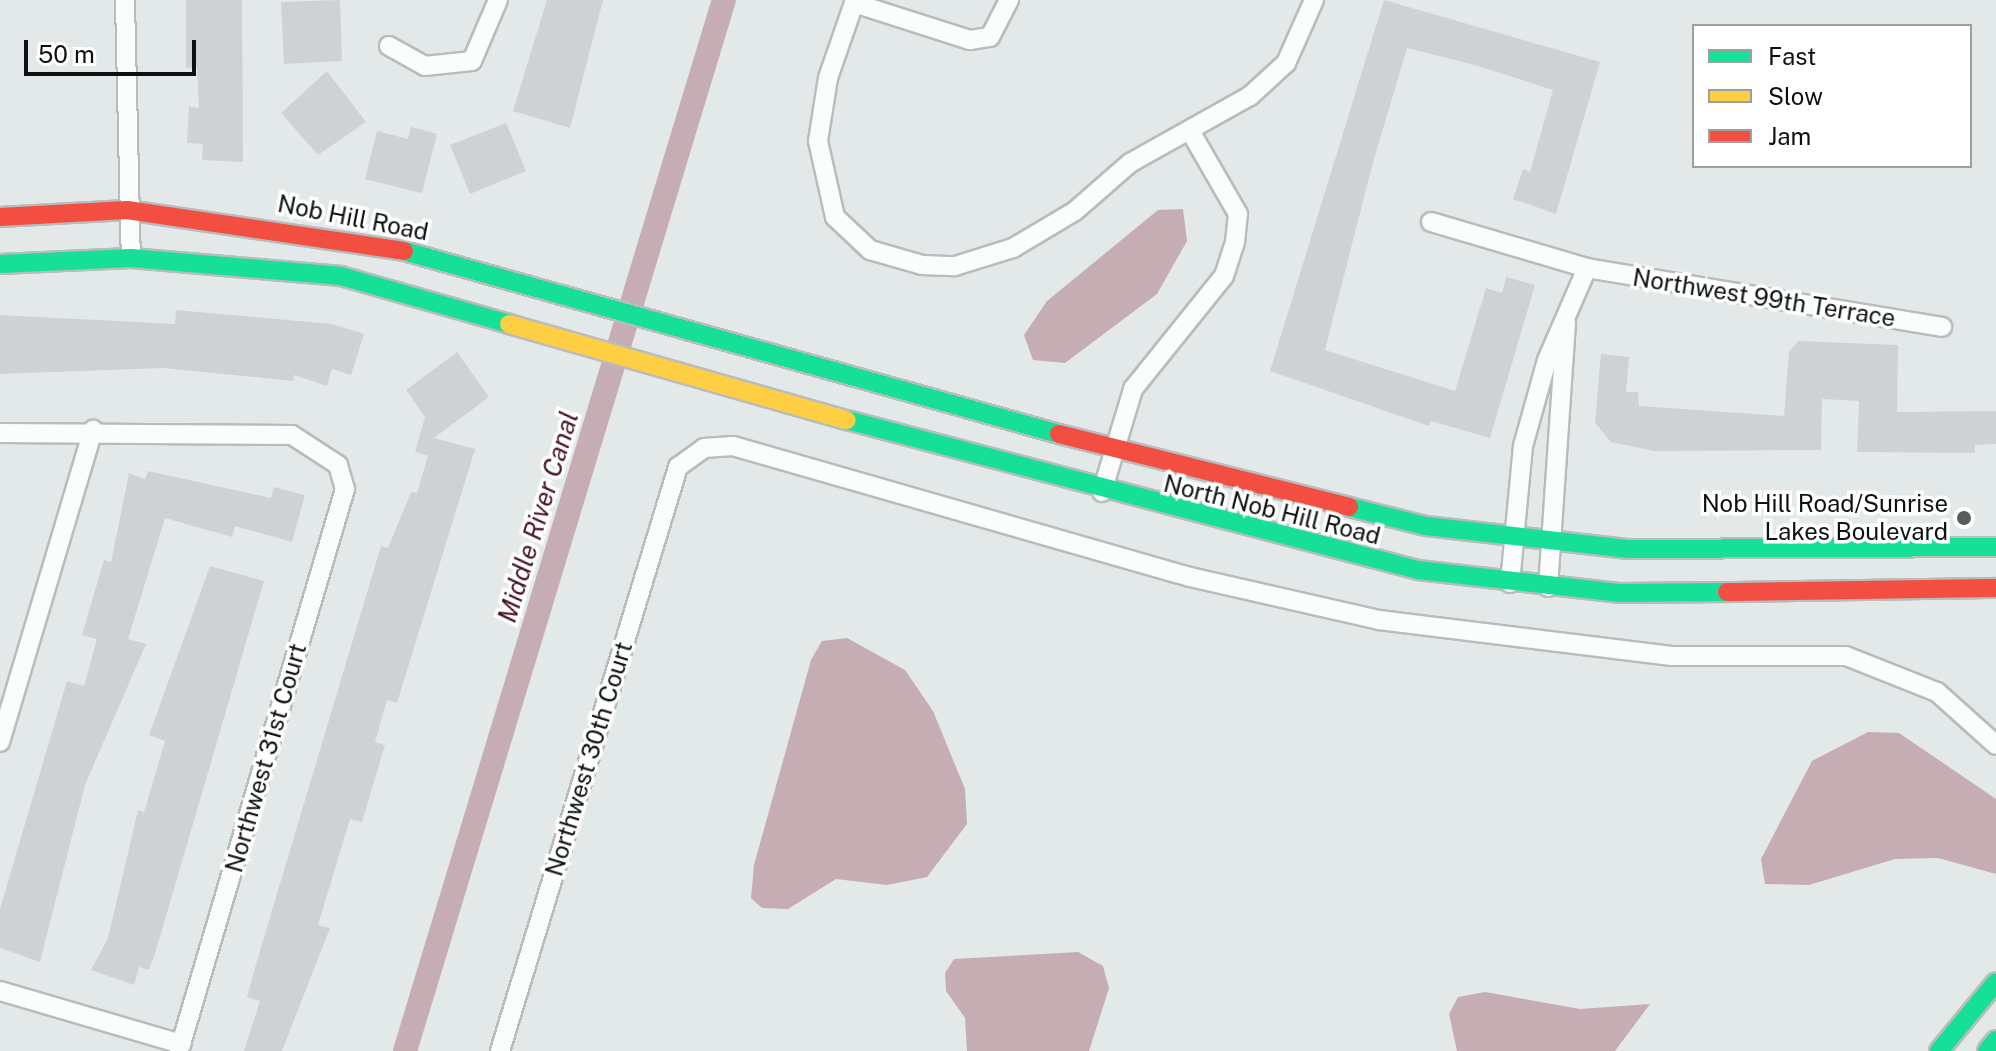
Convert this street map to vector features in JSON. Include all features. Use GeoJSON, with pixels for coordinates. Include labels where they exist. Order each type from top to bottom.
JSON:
{"type":"FeatureCollection","features":[{"type":"Feature","properties":{"kind":"main road"},"geometry":{"type":"LineString","coordinates":[[0,217],[127,210]]}},
{"type":"Feature","properties":{"kind":"main road","name":"Nob Hill Road"},"geometry":{"type":"LineString","coordinates":[[127,210],[350,239],[566,294]]}},
{"type":"Feature","properties":{"kind":"main road"},"geometry":{"type":"LineString","coordinates":[[0,264],[131,258]]}},
{"type":"Feature","properties":{"kind":"main road","name":"North Nob Hill Road"},"geometry":{"type":"LineString","coordinates":[[131,258],[341,276],[667,364],[1102,492],[1316,549],[1548,587],[1749,596],[1996,588]]}},
{"type":"Feature","properties":{"kind":"main road","name":"North Nob Hill Road"},"geometry":{"type":"LineString","coordinates":[[566,294],[1113,449],[1322,504],[1514,538],[1731,550],[1996,547]]}},
{"type":"Feature","properties":{"kind":"main road"},"geometry":{"type":"LineString","coordinates":[[1939,1051],[1996,982]]}},
{"type":"Feature","properties":{"kind":"main road"},"geometry":{"type":"LineString","coordinates":[[1987,1051],[1996,1040]]}},
{"type":"Feature","properties":{"kind":"street"},"geometry":{"type":"LineString","coordinates":[[125,0],[127,210],[131,258]]}},
{"type":"Feature","properties":{"kind":"street"},"geometry":{"type":"LineString","coordinates":[[389,46],[425,66],[472,61],[498,0]]}},
{"type":"Feature","properties":{"kind":"street"},"geometry":{"type":"LineString","coordinates":[[1009,0],[990,37],[970,40],[855,1],[828,78],[819,172],[835,217],[870,250],[922,265],[955,266],[1013,248],[1075,211],[1130,163],[1250,96],[1286,63],[1314,0]]}},
{"type":"Feature","properties":{"kind":"street"},"geometry":{"type":"LineString","coordinates":[[1102,492],[1133,389],[1224,276],[1235,242],[1238,214],[1190,131]]}},
{"type":"Feature","properties":{"kind":"street","name":"Northwest 99th Terrace"},"geometry":{"type":"LineString","coordinates":[[1431,222],[1587,268],[1942,327]]}},
{"type":"Feature","properties":{"kind":"street"},"geometry":{"type":"LineString","coordinates":[[1510,583],[1523,446],[1547,360],[1587,268]]}},
{"type":"Feature","properties":{"kind":"street"},"geometry":{"type":"LineString","coordinates":[[1548,587],[1566,321]]}},
{"type":"Feature","properties":{"kind":"street"},"geometry":{"type":"LineString","coordinates":[[0,433],[93,430],[0,742]]}},
{"type":"Feature","properties":{"kind":"street","name":"Northwest 31st Court"},"geometry":{"type":"LineString","coordinates":[[93,430],[292,435],[338,465],[345,489],[180,1047]]}},
{"type":"Feature","properties":{"kind":"street","name":"Northwest 30th Court"},"geometry":{"type":"LineString","coordinates":[[500,1051],[678,467],[704,448],[733,446],[1190,577],[1379,620],[1672,656],[1846,656],[1937,692],[1996,745]]}},
{"type":"Feature","properties":{"kind":"street"},"geometry":{"type":"LineString","coordinates":[[0,991],[180,1047]]}},
{"type":"Feature","properties":{"kind":"shaded area"},"geometry":{"type":"Polygon","coordinates":[[[1183,209],[1187,241],[1157,294],[1065,363],[1033,360],[1024,335],[1047,301],[1158,210],[1183,209]]]}},
{"type":"Feature","properties":{"kind":"shaded area"},"geometry":{"type":"Polygon","coordinates":[[[847,638],[905,670],[933,711],[965,789],[967,824],[927,877],[887,885],[836,879],[788,909],[762,908],[751,898],[754,865],[811,660],[822,641],[847,638]]]}},
{"type":"Feature","properties":{"kind":"shaded area"},"geometry":{"type":"Polygon","coordinates":[[[1868,732],[1899,733],[1996,799],[1996,874],[1938,858],[1895,859],[1809,885],[1765,884],[1761,859],[1812,761],[1868,732]]]}},
{"type":"Feature","properties":{"kind":"shaded area"},"geometry":{"type":"Polygon","coordinates":[[[1078,952],[1103,966],[1109,988],[1089,1051],[967,1051],[965,1018],[946,991],[945,973],[954,959],[1078,952]]]}},
{"type":"Feature","properties":{"kind":"shaded area"},"geometry":{"type":"Polygon","coordinates":[[[1485,992],[1580,1009],[1650,1004],[1615,1051],[1457,1051],[1449,1014],[1458,997],[1485,992]]]}},
{"type":"Feature","properties":{"kind":"building"},"geometry":{"type":"Polygon","coordinates":[[[186,0],[242,0],[243,162],[202,160],[203,144],[187,143],[189,107],[199,108],[197,67],[186,68],[186,0]]]}},
{"type":"Feature","properties":{"kind":"building"},"geometry":{"type":"Polygon","coordinates":[[[340,0],[342,61],[284,64],[281,2],[340,0]]]}},
{"type":"Feature","properties":{"kind":"building"},"geometry":{"type":"Polygon","coordinates":[[[547,0],[603,0],[570,128],[513,111],[547,0]]]}},
{"type":"Feature","properties":{"kind":"building"},"geometry":{"type":"Polygon","coordinates":[[[1384,0],[1600,62],[1556,214],[1513,199],[1523,169],[1530,172],[1553,90],[1478,66],[1407,48],[1372,166],[1325,350],[1455,391],[1486,288],[1502,293],[1506,277],[1535,285],[1490,438],[1431,421],[1429,426],[1270,371],[1384,0]]]}},
{"type":"Feature","properties":{"kind":"building"},"geometry":{"type":"Polygon","coordinates":[[[327,71],[366,122],[318,155],[281,113],[327,71]]]}},
{"type":"Feature","properties":{"kind":"building"},"geometry":{"type":"Polygon","coordinates":[[[506,123],[526,171],[470,194],[450,145],[506,123]]]}},
{"type":"Feature","properties":{"kind":"building"},"geometry":{"type":"Polygon","coordinates":[[[411,127],[437,134],[422,193],[365,179],[377,131],[408,139],[411,127]]]}},
{"type":"Feature","properties":{"kind":"building"},"geometry":{"type":"Polygon","coordinates":[[[176,310],[332,324],[364,334],[351,375],[332,369],[327,386],[294,375],[293,381],[163,368],[0,374],[0,315],[175,324],[176,310]]]}},
{"type":"Feature","properties":{"kind":"building"},"geometry":{"type":"Polygon","coordinates":[[[1798,341],[1898,345],[1897,412],[1996,411],[1996,444],[1975,445],[1975,453],[1857,452],[1859,401],[1822,399],[1821,450],[1654,451],[1611,442],[1595,423],[1601,354],[1629,357],[1626,392],[1638,392],[1639,406],[1784,416],[1789,352],[1798,341]]]}},
{"type":"Feature","properties":{"kind":"building"},"geometry":{"type":"Polygon","coordinates":[[[457,352],[489,397],[434,438],[475,449],[397,703],[387,700],[375,742],[385,745],[362,822],[350,819],[318,925],[330,928],[282,1051],[244,1051],[260,1001],[247,997],[381,546],[388,548],[411,492],[417,493],[428,456],[415,452],[425,417],[406,390],[457,352]]]}},
{"type":"Feature","properties":{"kind":"building"},"geometry":{"type":"Polygon","coordinates":[[[148,471],[271,498],[274,487],[305,495],[292,542],[235,526],[232,537],[165,518],[128,639],[146,644],[85,785],[40,962],[0,948],[0,909],[67,681],[84,686],[97,639],[82,635],[104,560],[111,562],[129,473],[145,479],[148,471]]]}},
{"type":"Feature","properties":{"kind":"building"},"geometry":{"type":"Polygon","coordinates":[[[210,566],[264,581],[157,947],[149,970],[139,967],[134,985],[91,970],[108,938],[138,810],[144,812],[165,741],[149,735],[210,566]]]}},
{"type":"Feature","properties":{"kind":"waterway","name":"Middle River Canal"},"geometry":{"type":"LineString","coordinates":[[405,1051],[724,0]]}},
{"type":"Feature","properties":{"kind":"traffic: fast"},"geometry":{"type":"LineString","coordinates":[[404,251],[1059,434]]}},
{"type":"Feature","properties":{"kind":"traffic: fast"},"geometry":{"type":"LineString","coordinates":[[0,264],[131,258],[341,276],[509,324]]}},
{"type":"Feature","properties":{"kind":"traffic: fast"},"geometry":{"type":"LineString","coordinates":[[847,420],[1418,570],[1621,593],[1727,592]]}},
{"type":"Feature","properties":{"kind":"traffic: fast"},"geometry":{"type":"LineString","coordinates":[[1349,507],[1426,526],[1627,549],[1996,547]]}},
{"type":"Feature","properties":{"kind":"traffic: fast"},"geometry":{"type":"LineString","coordinates":[[1939,1051],[1996,982]]}},
{"type":"Feature","properties":{"kind":"traffic: fast"},"geometry":{"type":"LineString","coordinates":[[1987,1051],[1996,1040]]}},
{"type":"Feature","properties":{"kind":"traffic: slow"},"geometry":{"type":"LineString","coordinates":[[509,324],[847,420]]}},
{"type":"Feature","properties":{"kind":"traffic: jam"},"geometry":{"type":"LineString","coordinates":[[0,217],[127,210],[404,251]]}},
{"type":"Feature","properties":{"kind":"traffic: jam"},"geometry":{"type":"LineString","coordinates":[[1059,434],[1349,507]]}},
{"type":"Feature","properties":{"kind":"traffic: jam"},"geometry":{"type":"LineString","coordinates":[[1727,592],[1996,588]]}},
{"type":"Feature","properties":{"kind":"place","name":"Nob Hill Road/Sunrise Lakes Boulevard"},"geometry":{"type":"Point","coordinates":[1964,518]}}]}
